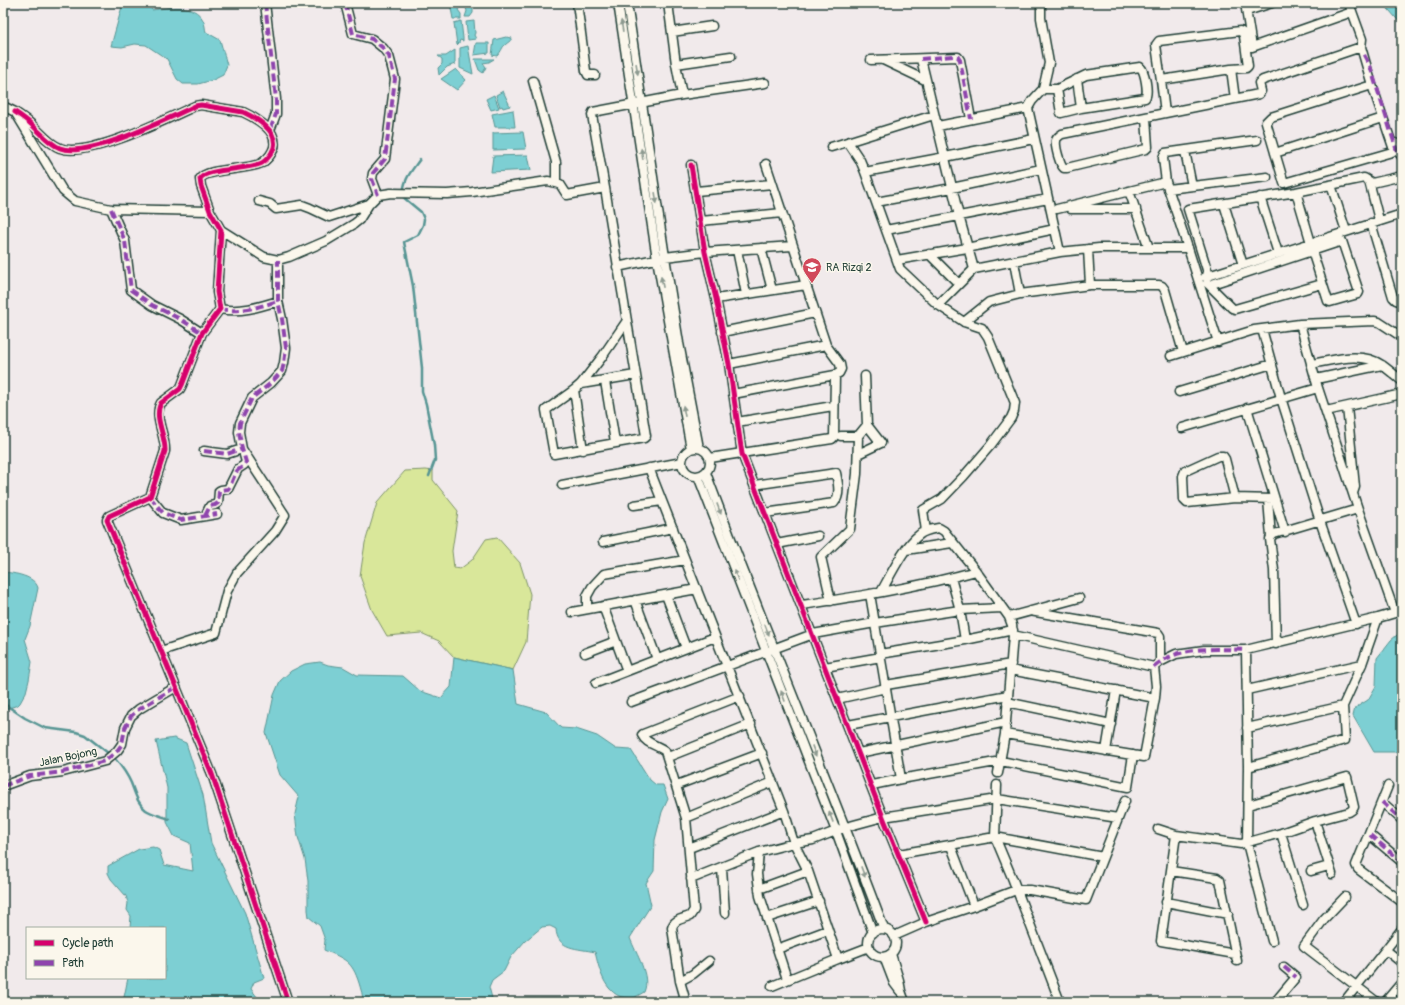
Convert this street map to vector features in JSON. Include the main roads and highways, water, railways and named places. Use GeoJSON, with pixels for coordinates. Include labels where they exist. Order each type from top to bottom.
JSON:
{"type":"FeatureCollection","features":[{"type":"Feature","properties":{"kind":"water"},"geometry":{"type":"Polygon","coordinates":[[[123,3],[145,3],[152,10],[187,8],[199,14],[204,21],[206,32],[220,40],[227,65],[223,75],[213,80],[198,84],[183,84],[177,79],[167,59],[146,45],[135,44],[122,47],[111,46],[123,3]]]}},
{"type":"Feature","properties":{"kind":"water"},"geometry":{"type":"Polygon","coordinates":[[[450,3],[460,3],[458,10],[461,14],[461,19],[453,19],[450,3]]]}},
{"type":"Feature","properties":{"kind":"water"},"geometry":{"type":"Polygon","coordinates":[[[464,3],[473,3],[473,13],[470,17],[465,17],[467,11],[464,3]]]}},
{"type":"Feature","properties":{"kind":"water"},"geometry":{"type":"Polygon","coordinates":[[[1383,3],[1402,3],[1402,25],[1383,3]]]}},
{"type":"Feature","properties":{"kind":"water"},"geometry":{"type":"Polygon","coordinates":[[[461,21],[463,41],[460,40],[457,45],[454,23],[461,21]]]}},
{"type":"Feature","properties":{"kind":"water"},"geometry":{"type":"Polygon","coordinates":[[[474,21],[474,35],[476,39],[468,40],[466,22],[474,21]]]}},
{"type":"Feature","properties":{"kind":"water"},"geometry":{"type":"Polygon","coordinates":[[[506,37],[512,38],[497,56],[492,55],[494,40],[506,37]]]}},
{"type":"Feature","properties":{"kind":"water"},"geometry":{"type":"Polygon","coordinates":[[[476,43],[489,43],[489,53],[474,55],[476,43]]]}},
{"type":"Feature","properties":{"kind":"water"},"geometry":{"type":"Polygon","coordinates":[[[468,46],[473,74],[460,68],[460,48],[468,46]]]}},
{"type":"Feature","properties":{"kind":"water"},"geometry":{"type":"Polygon","coordinates":[[[455,50],[455,64],[447,67],[439,75],[438,68],[442,64],[442,59],[438,56],[446,56],[455,50]]]}},
{"type":"Feature","properties":{"kind":"water"},"geometry":{"type":"Polygon","coordinates":[[[475,59],[494,59],[483,63],[486,67],[483,73],[479,70],[475,59]]]}},
{"type":"Feature","properties":{"kind":"water"},"geometry":{"type":"Polygon","coordinates":[[[456,69],[466,80],[457,90],[441,79],[456,69]]]}},
{"type":"Feature","properties":{"kind":"water"},"geometry":{"type":"Polygon","coordinates":[[[503,91],[510,106],[503,108],[502,106],[500,107],[496,95],[503,91]]]}},
{"type":"Feature","properties":{"kind":"water"},"geometry":{"type":"Polygon","coordinates":[[[494,95],[499,108],[491,110],[486,99],[494,95]]]}},
{"type":"Feature","properties":{"kind":"water"},"geometry":{"type":"Polygon","coordinates":[[[513,110],[515,127],[495,127],[492,114],[513,110]]]}},
{"type":"Feature","properties":{"kind":"water"},"geometry":{"type":"Polygon","coordinates":[[[523,132],[526,149],[493,150],[493,133],[523,132]]]}},
{"type":"Feature","properties":{"kind":"water"},"geometry":{"type":"Polygon","coordinates":[[[528,155],[531,170],[491,172],[493,156],[528,155]]]}},
{"type":"Feature","properties":{"kind":"water"},"geometry":{"type":"Polygon","coordinates":[[[3,572],[18,574],[29,578],[38,588],[30,626],[25,639],[32,662],[26,692],[18,705],[3,710],[3,572]]]}},
{"type":"Feature","properties":{"kind":"water"},"geometry":{"type":"Polygon","coordinates":[[[1402,631],[1402,752],[1374,752],[1353,716],[1355,708],[1368,700],[1376,686],[1377,658],[1391,640],[1402,631]]]}},
{"type":"Feature","properties":{"kind":"water"},"geometry":{"type":"Polygon","coordinates":[[[454,657],[513,670],[518,704],[546,712],[561,728],[576,729],[597,736],[616,749],[631,750],[650,780],[656,785],[663,785],[668,799],[662,812],[655,840],[654,871],[646,883],[651,905],[630,938],[644,972],[646,986],[644,992],[632,999],[619,996],[605,983],[595,952],[575,949],[564,944],[557,936],[556,929],[550,926],[542,927],[525,941],[511,957],[504,971],[492,980],[489,987],[493,1002],[363,1002],[359,983],[354,970],[347,962],[324,950],[325,940],[320,926],[309,917],[308,881],[305,859],[298,837],[295,814],[299,797],[280,775],[266,733],[274,695],[280,681],[291,671],[305,664],[320,662],[328,665],[343,667],[357,675],[403,676],[420,691],[441,698],[451,687],[454,657]]]}},
{"type":"Feature","properties":{"kind":"water"},"geometry":{"type":"Polygon","coordinates":[[[174,738],[186,743],[203,795],[211,843],[245,913],[264,978],[254,982],[251,989],[261,1002],[123,1002],[128,979],[166,979],[166,927],[130,927],[131,916],[127,910],[128,903],[126,896],[111,879],[108,873],[108,866],[139,849],[153,847],[159,850],[164,865],[193,871],[190,843],[174,836],[167,822],[167,788],[156,741],[174,738]]]}},
{"type":"Feature","properties":{"kind":"waterway"},"geometry":{"type":"LineString","coordinates":[[420,159],[406,180],[403,197],[421,212],[424,219],[423,225],[418,235],[404,242],[413,286],[422,368],[422,391],[434,445],[435,460],[429,476]]}},
{"type":"Feature","properties":{"kind":"waterway"},"geometry":{"type":"LineString","coordinates":[[3,703],[25,718],[45,728],[76,732],[85,735],[108,753]]}},
{"type":"Feature","properties":{"kind":"waterway"},"geometry":{"type":"LineString","coordinates":[[116,760],[128,777],[140,804],[151,813],[169,819]]}},
{"type":"Feature","properties":{"kind":"place","name":"RA Rizqi 2"},"geometry":{"type":"Point","coordinates":[812,284]}}]}
